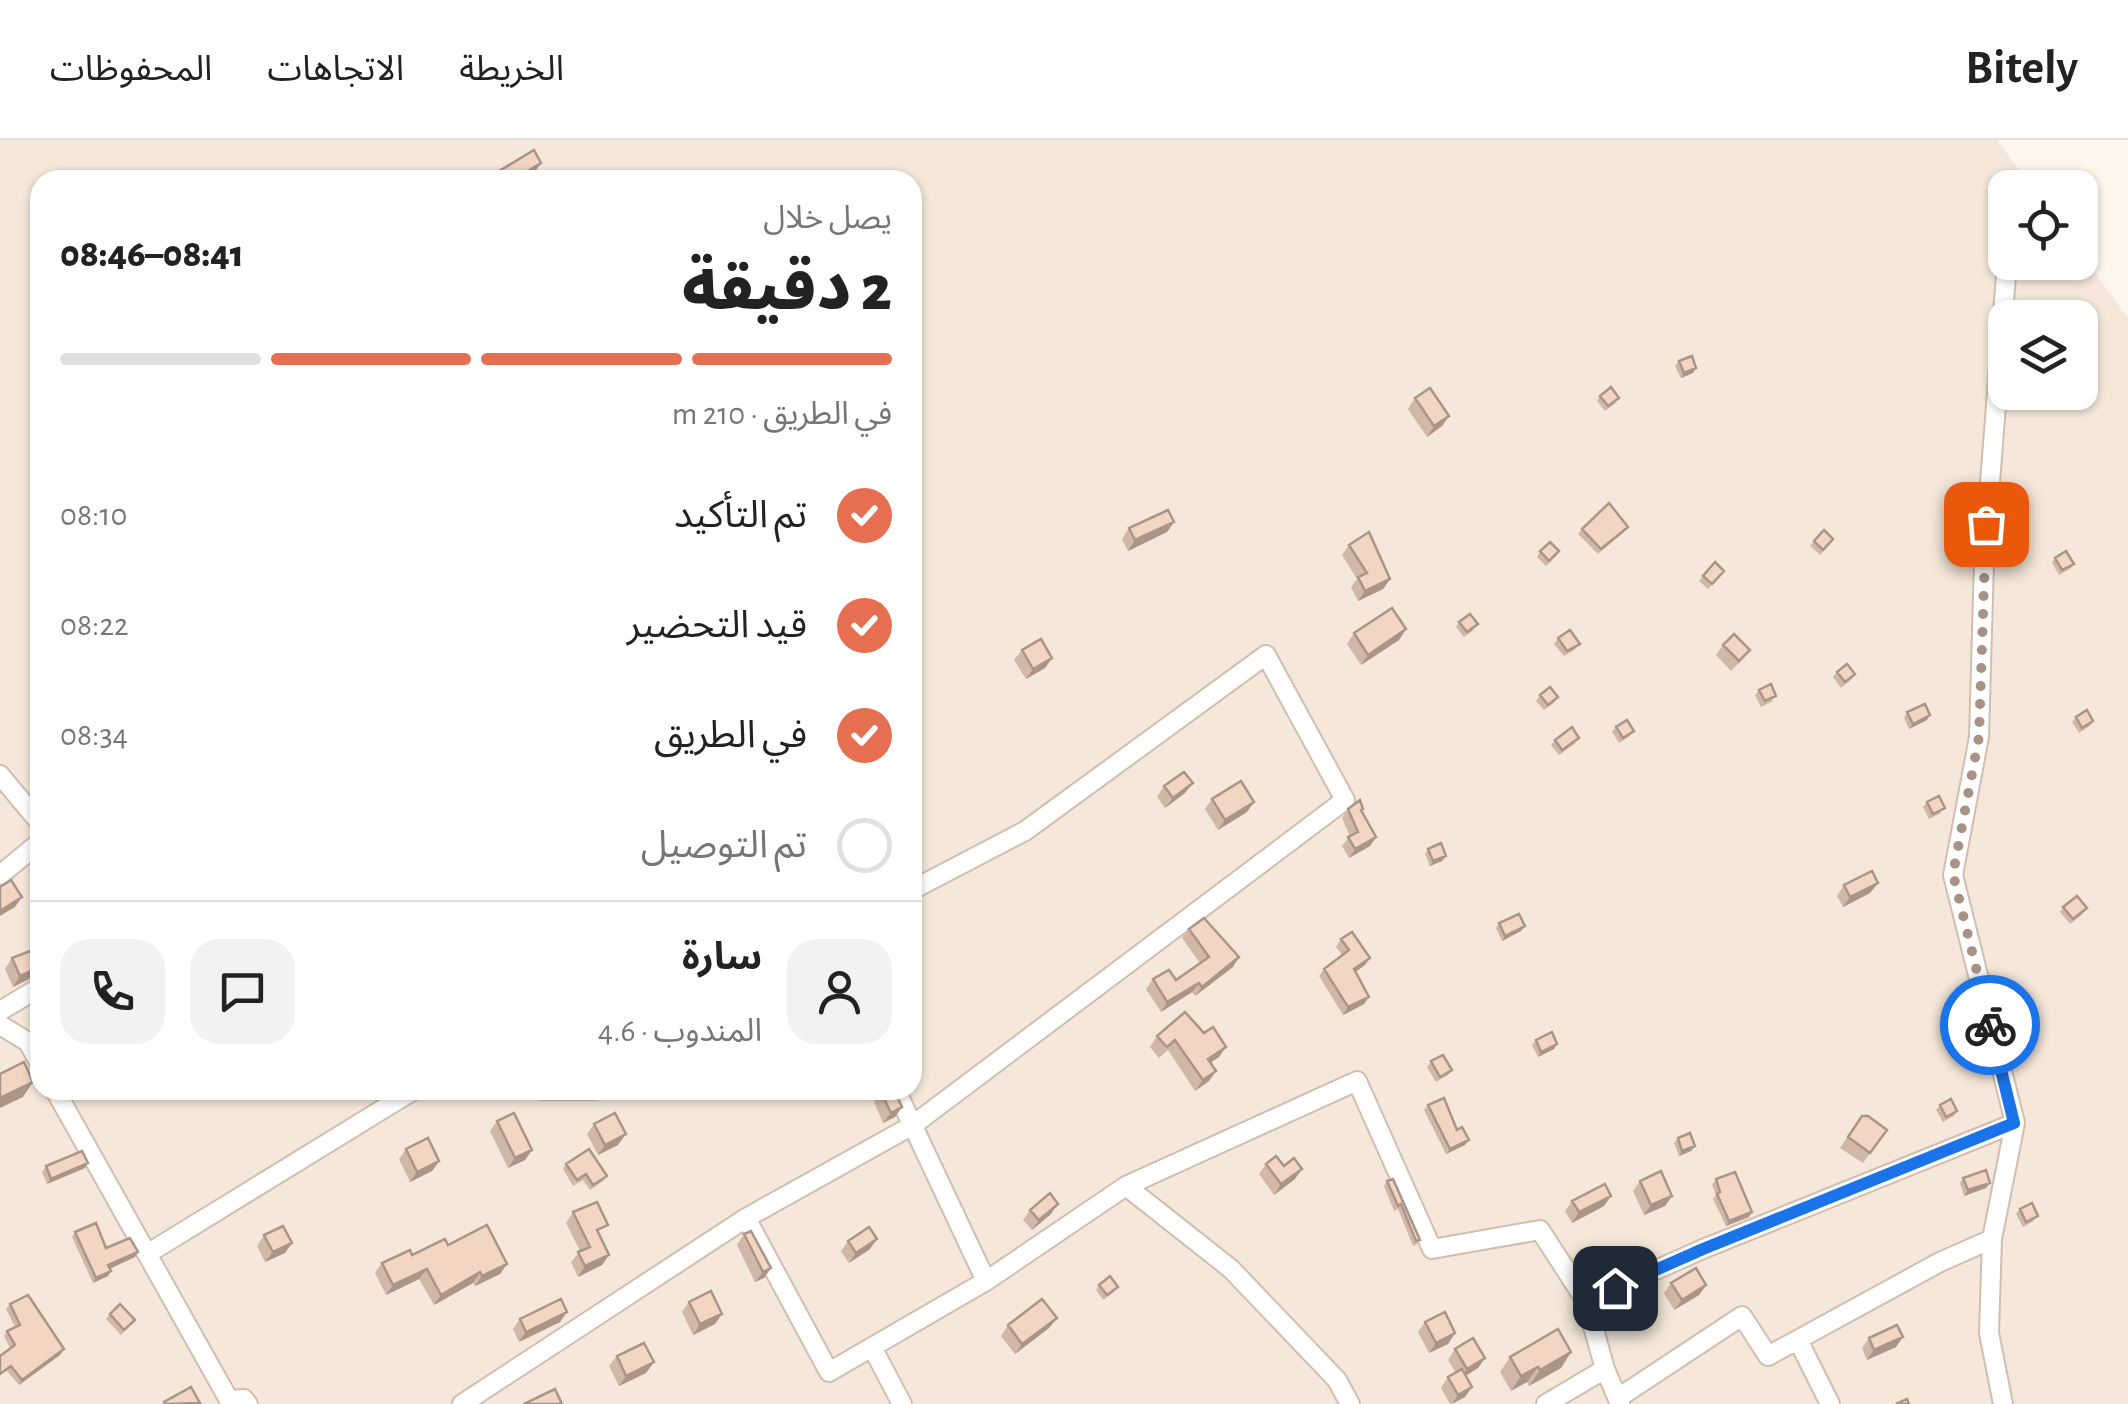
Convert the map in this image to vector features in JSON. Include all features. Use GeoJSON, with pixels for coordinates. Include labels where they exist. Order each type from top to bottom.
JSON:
{"type":"FeatureCollection","features":[{"type":"Feature","properties":{"kind":"street"},"geometry":{"type":"LineString","coordinates":[[2002,1404],[1989,1332],[1992,1239],[2014,1123],[1953,874],[1979,737],[1984,561],[2006,280]]}},
{"type":"Feature","properties":{"kind":"street"},"geometry":{"type":"LineString","coordinates":[[462,1404],[746,1218],[913,1125],[1345,800],[1266,655],[1025,831],[922,885]]}},
{"type":"Feature","properties":{"kind":"street"},"geometry":{"type":"LineString","coordinates":[[0,775],[30,811]]}},
{"type":"Feature","properties":{"kind":"street"},"geometry":{"type":"LineString","coordinates":[[0,875],[30,850]]}},
{"type":"Feature","properties":{"kind":"street"},"geometry":{"type":"LineString","coordinates":[[0,1011],[30,993]]}},
{"type":"Feature","properties":{"kind":"street"},"geometry":{"type":"LineString","coordinates":[[0,1025],[30,1046]]}},
{"type":"Feature","properties":{"kind":"street"},"geometry":{"type":"LineString","coordinates":[[746,1218],[829,1372],[986,1281],[1126,1186],[1357,1081],[1432,1249],[1540,1230],[1586,1301],[1604,1369],[1619,1401],[1742,1316],[1768,1356],[1940,1262],[1992,1239]]}},
{"type":"Feature","properties":{"kind":"street"},"geometry":{"type":"LineString","coordinates":[[61,1100],[225,1402],[244,1399],[248,1404]]}},
{"type":"Feature","properties":{"kind":"street"},"geometry":{"type":"LineString","coordinates":[[147,1254],[398,1100]]}},
{"type":"Feature","properties":{"kind":"street"},"geometry":{"type":"LineString","coordinates":[[901,1100],[986,1281]]}},
{"type":"Feature","properties":{"kind":"street"},"geometry":{"type":"LineString","coordinates":[[1586,1301],[1703,1249],[2014,1123]]}},
{"type":"Feature","properties":{"kind":"street"},"geometry":{"type":"LineString","coordinates":[[1126,1186],[1231,1268],[1337,1380],[1350,1404]]}},
{"type":"Feature","properties":{"kind":"street"},"geometry":{"type":"LineString","coordinates":[[1798,1340],[1830,1404]]}},
{"type":"Feature","properties":{"kind":"street"},"geometry":{"type":"LineString","coordinates":[[872,1347],[902,1404]]}},
{"type":"Feature","properties":{"kind":"street"},"geometry":{"type":"LineString","coordinates":[[1546,1404],[1604,1369]]}},
{"type":"Feature","properties":{"kind":"shaded area"},"geometry":{"type":"Polygon","coordinates":[[[0,140],[1997,140],[2019,170],[1988,170],[1988,280],[2098,277],[2128,318],[2128,1404],[0,1404],[0,140]]]}},
{"type":"Feature","properties":{"kind":"building"},"geometry":{"type":"Polygon","coordinates":[[[534,150],[541,163],[529,170],[501,170],[534,150]]]}},
{"type":"Feature","properties":{"kind":"building"},"geometry":{"type":"Polygon","coordinates":[[[1692,356],[1696,368],[1684,373],[1679,361],[1692,356]]]}},
{"type":"Feature","properties":{"kind":"building"},"geometry":{"type":"Polygon","coordinates":[[[1611,387],[1619,398],[1608,406],[1600,396],[1611,387]]]}},
{"type":"Feature","properties":{"kind":"building"},"geometry":{"type":"Polygon","coordinates":[[[1430,388],[1449,416],[1434,426],[1415,398],[1430,388]]]}},
{"type":"Feature","properties":{"kind":"building"},"geometry":{"type":"Polygon","coordinates":[[[1609,503],[1628,527],[1601,549],[1582,529],[1609,503]]]}},
{"type":"Feature","properties":{"kind":"building"},"geometry":{"type":"Polygon","coordinates":[[[1168,510],[1174,522],[1135,540],[1129,528],[1168,510]]]}},
{"type":"Feature","properties":{"kind":"building"},"geometry":{"type":"Polygon","coordinates":[[[1824,530],[1833,539],[1823,550],[1814,541],[1824,530]]]}},
{"type":"Feature","properties":{"kind":"building"},"geometry":{"type":"Polygon","coordinates":[[[1369,532],[1390,579],[1365,591],[1358,577],[1367,573],[1349,545],[1369,532]]]}},
{"type":"Feature","properties":{"kind":"building"},"geometry":{"type":"Polygon","coordinates":[[[1550,542],[1559,551],[1549,561],[1540,551],[1550,542]]]}},
{"type":"Feature","properties":{"kind":"building"},"geometry":{"type":"Polygon","coordinates":[[[2066,551],[2074,564],[2062,570],[2055,558],[2066,551]]]}},
{"type":"Feature","properties":{"kind":"building"},"geometry":{"type":"Polygon","coordinates":[[[1715,562],[1724,571],[1712,584],[1703,576],[1715,562]]]}},
{"type":"Feature","properties":{"kind":"building"},"geometry":{"type":"Polygon","coordinates":[[[1392,608],[1406,629],[1368,655],[1354,633],[1392,608]]]}},
{"type":"Feature","properties":{"kind":"building"},"geometry":{"type":"Polygon","coordinates":[[[1470,614],[1478,624],[1467,632],[1459,622],[1470,614]]]}},
{"type":"Feature","properties":{"kind":"building"},"geometry":{"type":"Polygon","coordinates":[[[1570,630],[1580,644],[1567,651],[1558,638],[1570,630]]]}},
{"type":"Feature","properties":{"kind":"building"},"geometry":{"type":"Polygon","coordinates":[[[1734,634],[1750,650],[1739,661],[1723,645],[1734,634]]]}},
{"type":"Feature","properties":{"kind":"building"},"geometry":{"type":"Polygon","coordinates":[[[1041,639],[1052,658],[1033,669],[1022,650],[1041,639]]]}},
{"type":"Feature","properties":{"kind":"building"},"geometry":{"type":"Polygon","coordinates":[[[1847,664],[1855,674],[1845,682],[1837,672],[1847,664]]]}},
{"type":"Feature","properties":{"kind":"building"},"geometry":{"type":"Polygon","coordinates":[[[1771,684],[1776,696],[1765,701],[1759,690],[1771,684]]]}},
{"type":"Feature","properties":{"kind":"building"},"geometry":{"type":"Polygon","coordinates":[[[1550,687],[1558,697],[1548,705],[1540,695],[1550,687]]]}},
{"type":"Feature","properties":{"kind":"building"},"geometry":{"type":"Polygon","coordinates":[[[1925,704],[1930,715],[1913,724],[1907,712],[1925,704]]]}},
{"type":"Feature","properties":{"kind":"building"},"geometry":{"type":"Polygon","coordinates":[[[2087,710],[2093,721],[2082,728],[2076,717],[2087,710]]]}},
{"type":"Feature","properties":{"kind":"building"},"geometry":{"type":"Polygon","coordinates":[[[1627,720],[1634,731],[1623,738],[1616,727],[1627,720]]]}},
{"type":"Feature","properties":{"kind":"building"},"geometry":{"type":"Polygon","coordinates":[[[1572,727],[1579,738],[1562,750],[1555,740],[1572,727]]]}},
{"type":"Feature","properties":{"kind":"building"},"geometry":{"type":"Polygon","coordinates":[[[1184,772],[1193,783],[1173,798],[1164,786],[1184,772]]]}},
{"type":"Feature","properties":{"kind":"building"},"geometry":{"type":"Polygon","coordinates":[[[1241,781],[1254,802],[1225,820],[1212,799],[1241,781]]]}},
{"type":"Feature","properties":{"kind":"building"},"geometry":{"type":"Polygon","coordinates":[[[1939,796],[1945,808],[1933,814],[1927,802],[1939,796]]]}},
{"type":"Feature","properties":{"kind":"building"},"geometry":{"type":"Polygon","coordinates":[[[1360,800],[1361,810],[1376,837],[1355,849],[1348,837],[1358,832],[1348,809],[1360,800]]]}},
{"type":"Feature","properties":{"kind":"building"},"geometry":{"type":"Polygon","coordinates":[[[1441,843],[1446,856],[1433,861],[1428,849],[1441,843]]]}},
{"type":"Feature","properties":{"kind":"building"},"geometry":{"type":"Polygon","coordinates":[[[1872,871],[1878,883],[1850,897],[1844,885],[1872,871]]]}},
{"type":"Feature","properties":{"kind":"building"},"geometry":{"type":"Polygon","coordinates":[[[11,880],[22,897],[0,911],[0,887],[11,880]]]}},
{"type":"Feature","properties":{"kind":"building"},"geometry":{"type":"Polygon","coordinates":[[[2077,896],[2087,908],[2073,919],[2063,907],[2077,896]]]}},
{"type":"Feature","properties":{"kind":"building"},"geometry":{"type":"Polygon","coordinates":[[[1519,914],[1525,926],[1505,936],[1499,923],[1519,914]]]}},
{"type":"Feature","properties":{"kind":"building"},"geometry":{"type":"Polygon","coordinates":[[[1204,918],[1239,957],[1202,987],[1199,983],[1167,1002],[1153,979],[1169,970],[1176,980],[1209,957],[1189,929],[1204,918]]]}},
{"type":"Feature","properties":{"kind":"building"},"geometry":{"type":"Polygon","coordinates":[[[1352,932],[1370,958],[1354,969],[1369,997],[1348,1007],[1324,969],[1349,950],[1341,939],[1352,932]]]}},
{"type":"Feature","properties":{"kind":"building"},"geometry":{"type":"Polygon","coordinates":[[[30,951],[30,972],[20,976],[12,958],[30,951]]]}},
{"type":"Feature","properties":{"kind":"building"},"geometry":{"type":"Polygon","coordinates":[[[1185,1012],[1204,1033],[1213,1027],[1226,1047],[1208,1059],[1216,1071],[1203,1080],[1175,1040],[1167,1047],[1157,1036],[1185,1012]]]}},
{"type":"Feature","properties":{"kind":"building"},"geometry":{"type":"Polygon","coordinates":[[[1552,1032],[1557,1044],[1541,1052],[1536,1040],[1552,1032]]]}},
{"type":"Feature","properties":{"kind":"building"},"geometry":{"type":"Polygon","coordinates":[[[1443,1055],[1452,1070],[1440,1077],[1431,1061],[1443,1055]]]}},
{"type":"Feature","properties":{"kind":"building"},"geometry":{"type":"Polygon","coordinates":[[[24,1062],[30,1083],[0,1098],[0,1074],[24,1062]]]}},
{"type":"Feature","properties":{"kind":"building"},"geometry":{"type":"Polygon","coordinates":[[[1444,1098],[1457,1130],[1462,1127],[1469,1140],[1450,1149],[1428,1105],[1444,1098]]]}},
{"type":"Feature","properties":{"kind":"building"},"geometry":{"type":"Polygon","coordinates":[[[1951,1099],[1957,1111],[1946,1117],[1940,1105],[1951,1099]]]}},
{"type":"Feature","properties":{"kind":"building"},"geometry":{"type":"Polygon","coordinates":[[[885,1100],[899,1100],[902,1107],[891,1113],[885,1100]]]}},
{"type":"Feature","properties":{"kind":"building"},"geometry":{"type":"Polygon","coordinates":[[[514,1113],[532,1150],[515,1158],[497,1121],[514,1113]]]}},
{"type":"Feature","properties":{"kind":"building"},"geometry":{"type":"Polygon","coordinates":[[[615,1113],[626,1134],[605,1145],[594,1124],[615,1113]]]}},
{"type":"Feature","properties":{"kind":"building"},"geometry":{"type":"Polygon","coordinates":[[[1862,1116],[1887,1130],[1870,1153],[1848,1137],[1862,1116]]]}},
{"type":"Feature","properties":{"kind":"building"},"geometry":{"type":"Polygon","coordinates":[[[1690,1133],[1695,1146],[1682,1151],[1678,1138],[1690,1133]]]}},
{"type":"Feature","properties":{"kind":"building"},"geometry":{"type":"Polygon","coordinates":[[[428,1138],[439,1161],[417,1172],[406,1149],[428,1138]]]}},
{"type":"Feature","properties":{"kind":"building"},"geometry":{"type":"Polygon","coordinates":[[[589,1149],[607,1176],[593,1185],[586,1174],[577,1180],[566,1164],[589,1149]]]}},
{"type":"Feature","properties":{"kind":"building"},"geometry":{"type":"Polygon","coordinates":[[[82,1151],[88,1163],[51,1179],[46,1166],[82,1151]]]}},
{"type":"Feature","properties":{"kind":"building"},"geometry":{"type":"Polygon","coordinates":[[[1276,1156],[1284,1166],[1294,1158],[1302,1169],[1281,1184],[1266,1164],[1276,1156]]]}},
{"type":"Feature","properties":{"kind":"building"},"geometry":{"type":"Polygon","coordinates":[[[1986,1170],[1990,1183],[1968,1190],[1963,1178],[1986,1170]]]}},
{"type":"Feature","properties":{"kind":"building"},"geometry":{"type":"Polygon","coordinates":[[[1661,1171],[1672,1196],[1651,1205],[1640,1181],[1661,1171]]]}},
{"type":"Feature","properties":{"kind":"building"},"geometry":{"type":"Polygon","coordinates":[[[1735,1172],[1752,1212],[1729,1221],[1717,1194],[1720,1192],[1716,1179],[1735,1172]]]}},
{"type":"Feature","properties":{"kind":"building"},"geometry":{"type":"Polygon","coordinates":[[[1393,1179],[1420,1240],[1416,1241],[1401,1204],[1398,1206],[1387,1181],[1393,1179]]]}},
{"type":"Feature","properties":{"kind":"building"},"geometry":{"type":"Polygon","coordinates":[[[1605,1184],[1611,1196],[1579,1212],[1572,1201],[1605,1184]]]}},
{"type":"Feature","properties":{"kind":"building"},"geometry":{"type":"Polygon","coordinates":[[[1050,1193],[1058,1204],[1039,1220],[1030,1210],[1050,1193]]]}},
{"type":"Feature","properties":{"kind":"building"},"geometry":{"type":"Polygon","coordinates":[[[597,1202],[608,1225],[597,1230],[609,1255],[585,1266],[578,1252],[590,1247],[573,1212],[597,1202]]]}},
{"type":"Feature","properties":{"kind":"building"},"geometry":{"type":"Polygon","coordinates":[[[2032,1203],[2038,1216],[2026,1222],[2020,1209],[2032,1203]]]}},
{"type":"Feature","properties":{"kind":"building"},"geometry":{"type":"Polygon","coordinates":[[[96,1223],[106,1248],[130,1238],[138,1252],[108,1265],[111,1271],[96,1278],[75,1232],[96,1223]]]}},
{"type":"Feature","properties":{"kind":"building"},"geometry":{"type":"Polygon","coordinates":[[[487,1225],[507,1264],[482,1276],[480,1272],[441,1295],[427,1269],[393,1285],[382,1263],[410,1250],[412,1255],[445,1239],[448,1245],[487,1225]]]}},
{"type":"Feature","properties":{"kind":"building"},"geometry":{"type":"Polygon","coordinates":[[[283,1226],[292,1243],[273,1252],[264,1235],[283,1226]]]}},
{"type":"Feature","properties":{"kind":"building"},"geometry":{"type":"Polygon","coordinates":[[[869,1227],[877,1239],[856,1253],[848,1241],[869,1227]]]}},
{"type":"Feature","properties":{"kind":"building"},"geometry":{"type":"Polygon","coordinates":[[[751,1231],[771,1268],[763,1272],[744,1234],[751,1231]]]}},
{"type":"Feature","properties":{"kind":"building"},"geometry":{"type":"Polygon","coordinates":[[[1696,1268],[1706,1285],[1682,1300],[1671,1283],[1696,1268]]]}},
{"type":"Feature","properties":{"kind":"building"},"geometry":{"type":"Polygon","coordinates":[[[1110,1276],[1118,1287],[1107,1295],[1099,1285],[1110,1276]]]}},
{"type":"Feature","properties":{"kind":"building"},"geometry":{"type":"Polygon","coordinates":[[[711,1291],[722,1314],[700,1324],[689,1302],[711,1291]]]}},
{"type":"Feature","properties":{"kind":"building"},"geometry":{"type":"Polygon","coordinates":[[[28,1295],[64,1349],[22,1380],[11,1366],[0,1374],[0,1356],[15,1345],[7,1331],[20,1325],[10,1304],[28,1295]]]}},
{"type":"Feature","properties":{"kind":"building"},"geometry":{"type":"Polygon","coordinates":[[[561,1299],[567,1312],[526,1332],[520,1319],[561,1299]]]}},
{"type":"Feature","properties":{"kind":"building"},"geometry":{"type":"Polygon","coordinates":[[[1042,1299],[1057,1318],[1022,1344],[1008,1325],[1042,1299]]]}},
{"type":"Feature","properties":{"kind":"building"},"geometry":{"type":"Polygon","coordinates":[[[120,1304],[135,1320],[124,1330],[110,1314],[120,1304]]]}},
{"type":"Feature","properties":{"kind":"building"},"geometry":{"type":"Polygon","coordinates":[[[1445,1312],[1455,1333],[1436,1343],[1425,1322],[1445,1312]]]}},
{"type":"Feature","properties":{"kind":"building"},"geometry":{"type":"Polygon","coordinates":[[[1897,1325],[1903,1337],[1874,1350],[1869,1338],[1897,1325]]]}},
{"type":"Feature","properties":{"kind":"building"},"geometry":{"type":"Polygon","coordinates":[[[1558,1329],[1571,1352],[1521,1376],[1510,1357],[1558,1329]]]}},
{"type":"Feature","properties":{"kind":"building"},"geometry":{"type":"Polygon","coordinates":[[[1473,1338],[1485,1358],[1467,1369],[1455,1349],[1473,1338]]]}},
{"type":"Feature","properties":{"kind":"building"},"geometry":{"type":"Polygon","coordinates":[[[644,1343],[654,1362],[626,1376],[617,1356],[644,1343]]]}},
{"type":"Feature","properties":{"kind":"building"},"geometry":{"type":"Polygon","coordinates":[[[1462,1369],[1472,1387],[1458,1395],[1448,1377],[1462,1369]]]}},
{"type":"Feature","properties":{"kind":"building"},"geometry":{"type":"Polygon","coordinates":[[[191,1387],[200,1403],[165,1404],[164,1402],[191,1387]]]}},
{"type":"Feature","properties":{"kind":"building"},"geometry":{"type":"Polygon","coordinates":[[[555,1389],[562,1404],[524,1404],[555,1389]]]}},
{"type":"Feature","properties":{"kind":"way so far"},"geometry":{"type":"LineString","coordinates":[[1986,524],[1979,737],[1953,874],[1990,1025]]}},
{"type":"Feature","properties":{"kind":"route"},"geometry":{"type":"LineString","coordinates":[[1615,1288],[2014,1123],[1990,1025]]}}]}
